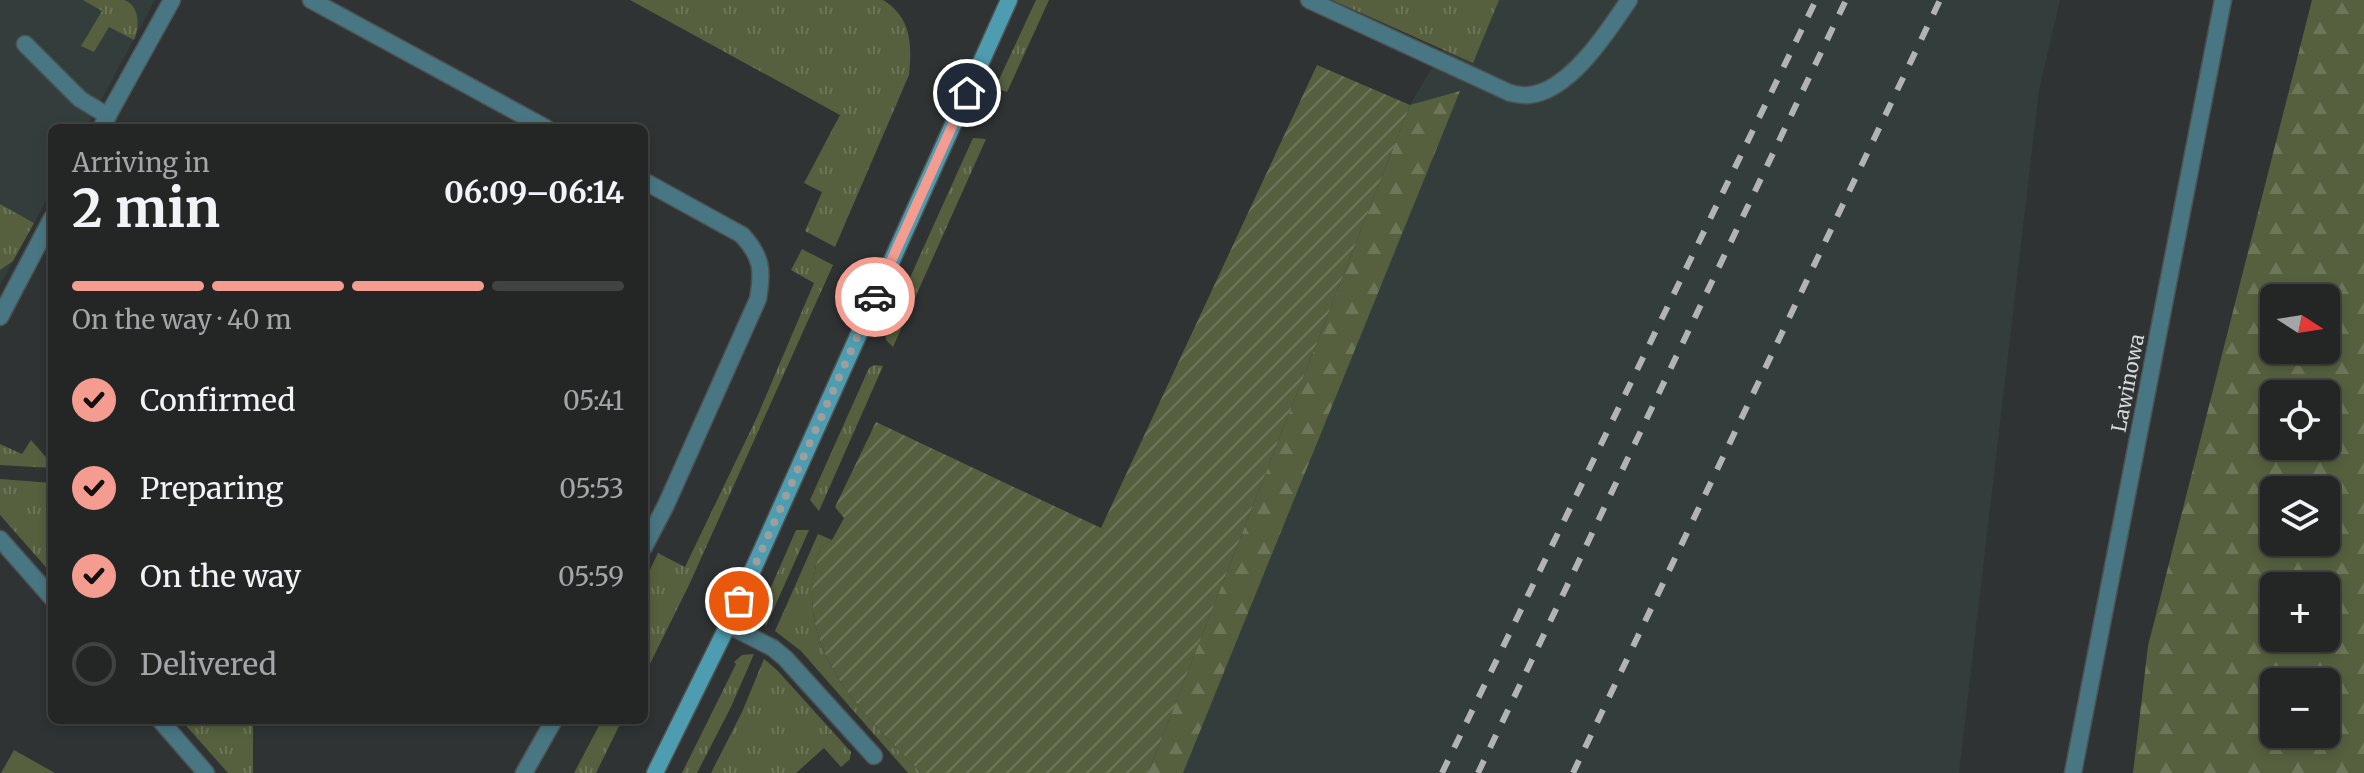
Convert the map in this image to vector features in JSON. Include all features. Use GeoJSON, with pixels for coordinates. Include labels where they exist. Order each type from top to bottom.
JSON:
{"type":"FeatureCollection","features":[{"type":"Feature","properties":{"kind":"street"},"geometry":{"type":"LineString","coordinates":[[25,44],[104,122],[172,0]]}},
{"type":"Feature","properties":{"kind":"street"},"geometry":{"type":"LineString","coordinates":[[311,0],[539,124]]}},
{"type":"Feature","properties":{"kind":"street"},"geometry":{"type":"LineString","coordinates":[[655,773],[728,625],[1009,0]]}},
{"type":"Feature","properties":{"kind":"street"},"geometry":{"type":"LineString","coordinates":[[1309,0],[1510,93],[1530,95],[1556,84],[1576,68],[1629,0]]}},
{"type":"Feature","properties":{"kind":"street","name":"Lawinowa"},"geometry":{"type":"LineString","coordinates":[[2073,773],[2223,0]]}},
{"type":"Feature","properties":{"kind":"street"},"geometry":{"type":"LineString","coordinates":[[648,183],[742,235],[762,266],[758,299],[648,539]]}},
{"type":"Feature","properties":{"kind":"street"},"geometry":{"type":"LineString","coordinates":[[0,317],[48,226]]}},
{"type":"Feature","properties":{"kind":"street"},"geometry":{"type":"LineString","coordinates":[[0,539],[48,593]]}},
{"type":"Feature","properties":{"kind":"street"},"geometry":{"type":"LineString","coordinates":[[728,625],[773,648],[785,658],[874,756]]}},
{"type":"Feature","properties":{"kind":"street"},"geometry":{"type":"LineString","coordinates":[[163,724],[206,773]]}},
{"type":"Feature","properties":{"kind":"street"},"geometry":{"type":"LineString","coordinates":[[524,773],[552,724]]}},
{"type":"Feature","properties":{"kind":"shaded area"},"geometry":{"type":"Polygon","coordinates":[[[0,0],[155,0],[88,124],[48,124],[48,197],[0,285],[0,0]]]}},
{"type":"Feature","properties":{"kind":"shaded area"},"geometry":{"type":"Polygon","coordinates":[[[1472,0],[2060,0],[2039,90],[1959,773],[1148,773],[1410,105],[1472,0]]]}},
{"type":"Feature","properties":{"kind":"green space"},"geometry":{"type":"Polygon","coordinates":[[[83,0],[124,0],[129,3],[137,17],[134,40],[109,27],[94,52],[81,46],[102,11],[83,0]]]}},
{"type":"Feature","properties":{"kind":"green space"},"geometry":{"type":"Polygon","coordinates":[[[630,0],[883,0],[900,15],[910,43],[909,75],[835,247],[805,231],[822,192],[804,183],[840,115],[630,0]]]}},
{"type":"Feature","properties":{"kind":"green space"},"geometry":{"type":"Polygon","coordinates":[[[1036,0],[1049,0],[1007,92],[995,88],[1036,0]]]}},
{"type":"Feature","properties":{"kind":"green space"},"geometry":{"type":"Polygon","coordinates":[[[1332,0],[1499,0],[1473,63],[1332,0]]]}},
{"type":"Feature","properties":{"kind":"green space"},"geometry":{"type":"Polygon","coordinates":[[[2312,0],[2364,0],[2364,773],[2133,773],[2148,646],[2312,0]]]}},
{"type":"Feature","properties":{"kind":"green space"},"geometry":{"type":"Polygon","coordinates":[[[1317,65],[1410,105],[1148,773],[921,773],[847,691],[821,644],[814,619],[812,591],[820,548],[832,540],[844,518],[835,507],[876,422],[1101,528],[1317,65]]]}},
{"type":"Feature","properties":{"kind":"green space"},"geometry":{"type":"Polygon","coordinates":[[[1460,91],[1183,773],[1148,773],[1410,105],[1460,91]]]}},
{"type":"Feature","properties":{"kind":"green space"},"geometry":{"type":"Polygon","coordinates":[[[973,138],[986,139],[893,347],[886,340],[885,333],[973,138]]]}},
{"type":"Feature","properties":{"kind":"green space"},"geometry":{"type":"Polygon","coordinates":[[[0,204],[34,223],[13,261],[0,270],[0,204]]]}},
{"type":"Feature","properties":{"kind":"green space"},"geometry":{"type":"Polygon","coordinates":[[[802,249],[833,265],[689,585],[648,668],[648,574],[658,553],[685,567],[757,417],[814,283],[791,270],[802,249]]]}},
{"type":"Feature","properties":{"kind":"green space"},"geometry":{"type":"Polygon","coordinates":[[[883,366],[819,511],[810,500],[869,368],[883,366]]]}},
{"type":"Feature","properties":{"kind":"green space"},"geometry":{"type":"Polygon","coordinates":[[[31,440],[48,459],[48,468],[0,465],[0,444],[22,454],[31,440]]]}},
{"type":"Feature","properties":{"kind":"green space"},"geometry":{"type":"Polygon","coordinates":[[[0,479],[48,483],[48,569],[0,515],[0,479]]]}},
{"type":"Feature","properties":{"kind":"green space"},"geometry":{"type":"Polygon","coordinates":[[[796,530],[809,530],[766,626],[760,617],[761,610],[796,530]]]}},
{"type":"Feature","properties":{"kind":"green space"},"geometry":{"type":"Polygon","coordinates":[[[818,534],[832,540],[820,548],[812,591],[814,619],[821,644],[833,669],[864,713],[921,773],[908,773],[801,651],[775,631],[818,534]]]}},
{"type":"Feature","properties":{"kind":"green space"},"geometry":{"type":"Polygon","coordinates":[[[754,654],[697,773],[682,773],[736,664],[734,662],[742,655],[754,654]]]}},
{"type":"Feature","properties":{"kind":"green space"},"geometry":{"type":"Polygon","coordinates":[[[764,659],[851,752],[850,759],[841,767],[824,748],[796,773],[711,773],[764,659]]]}},
{"type":"Feature","properties":{"kind":"green space"},"geometry":{"type":"Polygon","coordinates":[[[185,724],[253,724],[253,773],[228,773],[185,724]]]}},
{"type":"Feature","properties":{"kind":"green space"},"geometry":{"type":"Polygon","coordinates":[[[600,724],[620,724],[596,773],[574,773],[600,724]]]}},
{"type":"Feature","properties":{"kind":"green space"},"geometry":{"type":"Polygon","coordinates":[[[14,750],[55,773],[1,773],[14,750]]]}},
{"type":"Feature","properties":{"kind":"railway"},"geometry":{"type":"LineString","coordinates":[[1442,773],[1816,0]]}},
{"type":"Feature","properties":{"kind":"railway"},"geometry":{"type":"LineString","coordinates":[[1478,773],[1846,0]]}},
{"type":"Feature","properties":{"kind":"railway"},"geometry":{"type":"LineString","coordinates":[[1573,773],[1940,0]]}},
{"type":"Feature","properties":{"kind":"way so far"},"geometry":{"type":"LineString","coordinates":[[739,601],[875,297]]}},
{"type":"Feature","properties":{"kind":"route"},"geometry":{"type":"LineString","coordinates":[[875,297],[967,93]]}}]}
